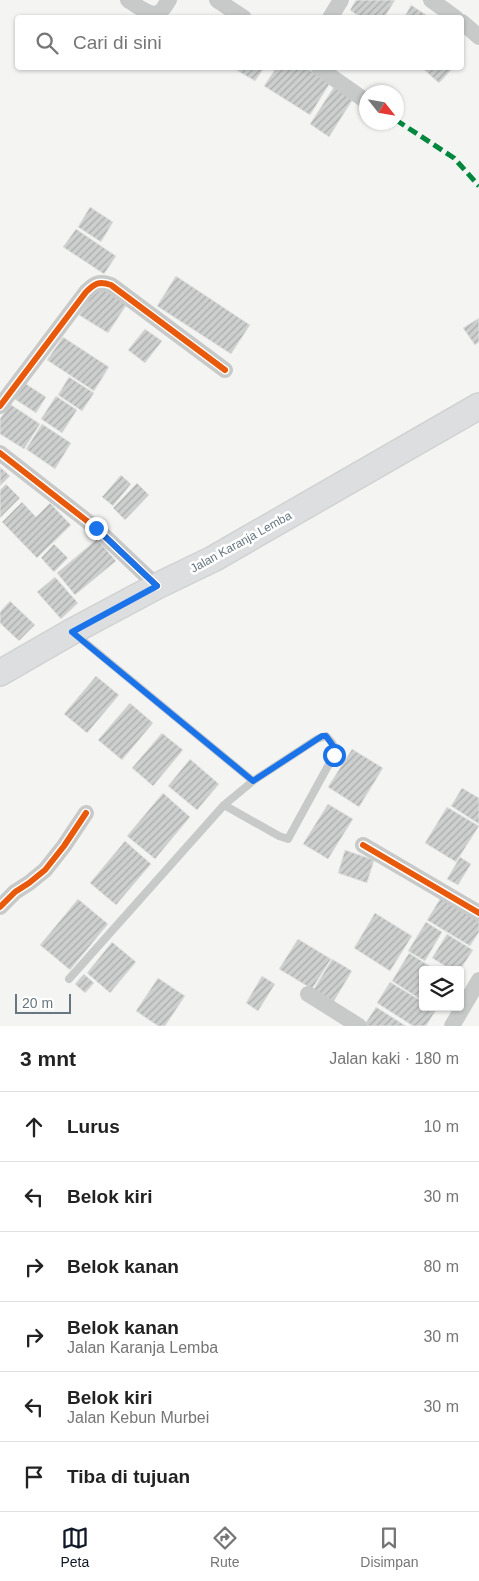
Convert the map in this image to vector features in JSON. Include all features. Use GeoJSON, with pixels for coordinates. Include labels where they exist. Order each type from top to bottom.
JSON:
{"type":"FeatureCollection","features":[{"type":"Feature","properties":{"kind":"main road","name":"Jalan Karanja Lemba"},"geometry":{"type":"LineString","coordinates":[[0,673],[157,586],[213,559],[479,406]]}},
{"type":"Feature","properties":{"kind":"street"},"geometry":{"type":"LineString","coordinates":[[128,0],[154,14],[160,12],[169,0]]}},
{"type":"Feature","properties":{"kind":"street"},"geometry":{"type":"LineString","coordinates":[[217,0],[240,15]]}},
{"type":"Feature","properties":{"kind":"street"},"geometry":{"type":"LineString","coordinates":[[332,15],[341,0]]}},
{"type":"Feature","properties":{"kind":"street"},"geometry":{"type":"LineString","coordinates":[[431,0],[452,15]]}},
{"type":"Feature","properties":{"kind":"street"},"geometry":{"type":"LineString","coordinates":[[464,24],[479,36]]}},
{"type":"Feature","properties":{"kind":"street"},"geometry":{"type":"LineString","coordinates":[[322,70],[359,96]]}},
{"type":"Feature","properties":{"kind":"street"},"geometry":{"type":"LineString","coordinates":[[0,406],[86,292],[98,282],[111,285],[225,370]]}},
{"type":"Feature","properties":{"kind":"street"},"geometry":{"type":"LineString","coordinates":[[0,453],[96,528],[157,586]]}},
{"type":"Feature","properties":{"kind":"street"},"geometry":{"type":"LineString","coordinates":[[0,907],[15,892],[45,870],[86,813]]}},
{"type":"Feature","properties":{"kind":"street"},"geometry":{"type":"LineString","coordinates":[[363,845],[479,913]]}},
{"type":"Feature","properties":{"kind":"street"},"geometry":{"type":"LineString","coordinates":[[452,1026],[479,980]]}},
{"type":"Feature","properties":{"kind":"street"},"geometry":{"type":"LineString","coordinates":[[308,994],[358,1026]]}},
{"type":"Feature","properties":{"kind":"lane"},"geometry":{"type":"LineString","coordinates":[[72,632],[253,781]]}},
{"type":"Feature","properties":{"kind":"lane"},"geometry":{"type":"LineString","coordinates":[[69,978],[224,805],[253,781],[322,736],[328,737],[336,749],[288,839],[279,836],[224,805]]}},
{"type":"Feature","properties":{"kind":"building"},"geometry":{"type":"Polygon","coordinates":[[[356,0],[395,0],[386,15],[357,15],[350,10],[356,0]]]}},
{"type":"Feature","properties":{"kind":"building"},"geometry":{"type":"Polygon","coordinates":[[[411,5],[426,15],[406,15],[411,5]]]}},
{"type":"Feature","properties":{"kind":"building"},"geometry":{"type":"Polygon","coordinates":[[[236,70],[263,70],[255,81],[236,70]]]}},
{"type":"Feature","properties":{"kind":"building"},"geometry":{"type":"Polygon","coordinates":[[[275,70],[309,70],[330,83],[310,115],[264,86],[275,70]]]}},
{"type":"Feature","properties":{"kind":"building"},"geometry":{"type":"Polygon","coordinates":[[[424,70],[451,70],[439,83],[424,70]]]}},
{"type":"Feature","properties":{"kind":"building"},"geometry":{"type":"Polygon","coordinates":[[[334,87],[353,99],[329,137],[310,124],[334,87]]]}},
{"type":"Feature","properties":{"kind":"building"},"geometry":{"type":"Polygon","coordinates":[[[90,207],[113,222],[101,242],[78,227],[90,207]]]}},
{"type":"Feature","properties":{"kind":"building"},"geometry":{"type":"Polygon","coordinates":[[[76,229],[116,256],[104,274],[63,247],[76,229]]]}},
{"type":"Feature","properties":{"kind":"building"},"geometry":{"type":"Polygon","coordinates":[[[176,276],[250,325],[231,354],[157,306],[176,276]]]}},
{"type":"Feature","properties":{"kind":"building"},"geometry":{"type":"Polygon","coordinates":[[[99,285],[127,304],[108,333],[79,315],[99,285]]]}},
{"type":"Feature","properties":{"kind":"building"},"geometry":{"type":"Polygon","coordinates":[[[479,318],[479,342],[475,345],[463,328],[479,318]]]}},
{"type":"Feature","properties":{"kind":"building"},"geometry":{"type":"Polygon","coordinates":[[[145,329],[162,341],[145,363],[128,350],[145,329]]]}},
{"type":"Feature","properties":{"kind":"building"},"geometry":{"type":"Polygon","coordinates":[[[63,337],[109,367],[94,391],[47,360],[63,337]]]}},
{"type":"Feature","properties":{"kind":"building"},"geometry":{"type":"Polygon","coordinates":[[[69,377],[94,393],[82,411],[58,395],[69,377]]]}},
{"type":"Feature","properties":{"kind":"building"},"geometry":{"type":"Polygon","coordinates":[[[23,382],[46,397],[36,413],[13,398],[23,382]]]}},
{"type":"Feature","properties":{"kind":"building"},"geometry":{"type":"Polygon","coordinates":[[[56,396],[77,410],[62,433],[41,419],[56,396]]]}},
{"type":"Feature","properties":{"kind":"building"},"geometry":{"type":"Polygon","coordinates":[[[10,404],[40,424],[24,449],[0,434],[0,419],[10,404]]]}},
{"type":"Feature","properties":{"kind":"building"},"geometry":{"type":"Polygon","coordinates":[[[42,424],[71,443],[55,469],[26,449],[42,424]]]}},
{"type":"Feature","properties":{"kind":"building"},"geometry":{"type":"Polygon","coordinates":[[[0,467],[10,476],[0,486],[0,467]]]}},
{"type":"Feature","properties":{"kind":"building"},"geometry":{"type":"Polygon","coordinates":[[[121,475],[131,484],[113,506],[102,497],[121,475]]]}},
{"type":"Feature","properties":{"kind":"building"},"geometry":{"type":"Polygon","coordinates":[[[137,483],[149,495],[125,520],[113,508],[137,483]]]}},
{"type":"Feature","properties":{"kind":"building"},"geometry":{"type":"Polygon","coordinates":[[[6,484],[20,498],[0,518],[0,490],[6,484]]]}},
{"type":"Feature","properties":{"kind":"building"},"geometry":{"type":"Polygon","coordinates":[[[22,502],[36,517],[50,503],[71,525],[37,558],[2,522],[22,502]]]}},
{"type":"Feature","properties":{"kind":"building"},"geometry":{"type":"Polygon","coordinates":[[[97,539],[116,561],[75,595],[57,573],[97,539]]]}},
{"type":"Feature","properties":{"kind":"building"},"geometry":{"type":"Polygon","coordinates":[[[54,544],[68,558],[54,572],[41,558],[54,544]]]}},
{"type":"Feature","properties":{"kind":"building"},"geometry":{"type":"Polygon","coordinates":[[[55,577],[78,603],[61,619],[37,592],[55,577]]]}},
{"type":"Feature","properties":{"kind":"building"},"geometry":{"type":"Polygon","coordinates":[[[10,601],[35,625],[19,641],[0,623],[0,612],[10,601]]]}},
{"type":"Feature","properties":{"kind":"building"},"geometry":{"type":"Polygon","coordinates":[[[96,676],[119,695],[87,733],[64,714],[96,676]]]}},
{"type":"Feature","properties":{"kind":"building"},"geometry":{"type":"Polygon","coordinates":[[[130,703],[153,723],[122,760],[98,740],[130,703]]]}},
{"type":"Feature","properties":{"kind":"building"},"geometry":{"type":"Polygon","coordinates":[[[162,733],[183,750],[153,786],[132,768],[162,733]]]}},
{"type":"Feature","properties":{"kind":"building"},"geometry":{"type":"Polygon","coordinates":[[[352,749],[383,768],[359,807],[328,787],[352,749]]]}},
{"type":"Feature","properties":{"kind":"building"},"geometry":{"type":"Polygon","coordinates":[[[190,759],[219,784],[197,810],[168,786],[190,759]]]}},
{"type":"Feature","properties":{"kind":"building"},"geometry":{"type":"Polygon","coordinates":[[[462,788],[479,798],[479,824],[451,806],[462,788]]]}},
{"type":"Feature","properties":{"kind":"building"},"geometry":{"type":"Polygon","coordinates":[[[163,793],[190,817],[155,859],[127,836],[163,793]]]}},
{"type":"Feature","properties":{"kind":"building"},"geometry":{"type":"Polygon","coordinates":[[[328,804],[353,819],[328,859],[303,844],[328,804]]]}},
{"type":"Feature","properties":{"kind":"building"},"geometry":{"type":"Polygon","coordinates":[[[447,807],[479,826],[456,862],[425,843],[447,807]]]}},
{"type":"Feature","properties":{"kind":"building"},"geometry":{"type":"Polygon","coordinates":[[[125,841],[151,864],[116,905],[90,883],[125,841]]]}},
{"type":"Feature","properties":{"kind":"building"},"geometry":{"type":"Polygon","coordinates":[[[345,850],[374,860],[367,883],[338,873],[345,850]]]}},
{"type":"Feature","properties":{"kind":"building"},"geometry":{"type":"Polygon","coordinates":[[[460,857],[471,864],[458,885],[447,879],[460,857]]]}},
{"type":"Feature","properties":{"kind":"building"},"geometry":{"type":"Polygon","coordinates":[[[442,896],[479,920],[479,932],[470,946],[427,920],[442,896]]]}},
{"type":"Feature","properties":{"kind":"building"},"geometry":{"type":"Polygon","coordinates":[[[78,899],[108,924],[70,970],[40,945],[78,899]]]}},
{"type":"Feature","properties":{"kind":"building"},"geometry":{"type":"Polygon","coordinates":[[[375,913],[412,936],[390,971],[354,948],[375,913]]]}},
{"type":"Feature","properties":{"kind":"building"},"geometry":{"type":"Polygon","coordinates":[[[426,922],[442,932],[425,961],[408,951],[426,922]]]}},
{"type":"Feature","properties":{"kind":"building"},"geometry":{"type":"Polygon","coordinates":[[[447,934],[473,950],[463,966],[445,966],[432,958],[447,934]]]}},
{"type":"Feature","properties":{"kind":"building"},"geometry":{"type":"Polygon","coordinates":[[[298,939],[331,959],[312,989],[279,969],[298,939]]]}},
{"type":"Feature","properties":{"kind":"building"},"geometry":{"type":"Polygon","coordinates":[[[112,942],[136,962],[110,993],[87,973],[112,942]]]}},
{"type":"Feature","properties":{"kind":"building"},"geometry":{"type":"Polygon","coordinates":[[[409,953],[430,966],[419,966],[419,998],[392,981],[409,953]]]}},
{"type":"Feature","properties":{"kind":"building"},"geometry":{"type":"Polygon","coordinates":[[[332,959],[352,971],[331,1006],[311,994],[332,959]]]}},
{"type":"Feature","properties":{"kind":"building"},"geometry":{"type":"Polygon","coordinates":[[[84,974],[94,983],[85,993],[75,984],[84,974]]]}},
{"type":"Feature","properties":{"kind":"building"},"geometry":{"type":"Polygon","coordinates":[[[262,976],[275,984],[258,1011],[246,1003],[262,976]]]}},
{"type":"Feature","properties":{"kind":"building"},"geometry":{"type":"Polygon","coordinates":[[[158,978],[185,996],[165,1026],[158,1026],[136,1011],[158,978]]]}},
{"type":"Feature","properties":{"kind":"building"},"geometry":{"type":"Polygon","coordinates":[[[390,982],[419,1000],[419,1011],[435,1011],[426,1026],[413,1026],[377,1003],[390,982]]]}},
{"type":"Feature","properties":{"kind":"building"},"geometry":{"type":"Polygon","coordinates":[[[376,1007],[406,1026],[367,1026],[365,1024],[376,1007]]]}},
{"type":"Feature","properties":{"kind":"marked path"},"geometry":{"type":"LineString","coordinates":[[404,125],[454,158],[479,186]]}},
{"type":"Feature","properties":{"kind":"cycle path"},"geometry":{"type":"LineString","coordinates":[[0,406],[86,292],[100,283],[111,285],[225,370]]}},
{"type":"Feature","properties":{"kind":"cycle path"},"geometry":{"type":"LineString","coordinates":[[0,453],[96,528],[157,586]]}},
{"type":"Feature","properties":{"kind":"cycle path"},"geometry":{"type":"LineString","coordinates":[[0,907],[15,892],[45,870],[86,813]]}},
{"type":"Feature","properties":{"kind":"cycle path"},"geometry":{"type":"LineString","coordinates":[[363,845],[479,913]]}},
{"type":"Feature","properties":{"kind":"route"},"geometry":{"type":"LineString","coordinates":[[96,528],[157,586],[72,632],[253,781],[322,736],[326,736],[336,749],[334,755]]}}]}
